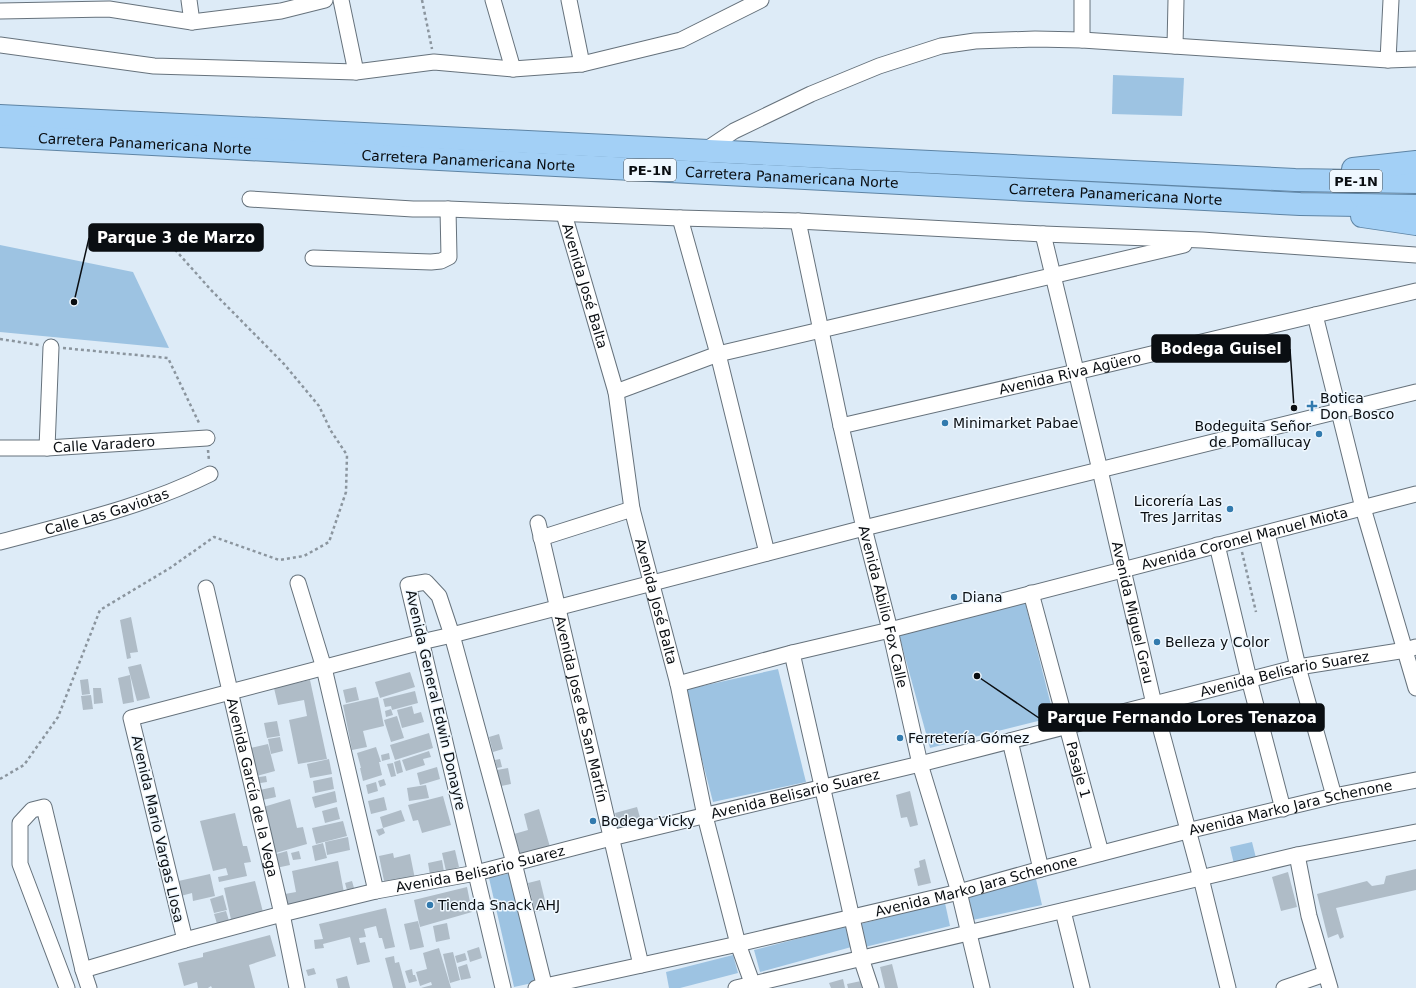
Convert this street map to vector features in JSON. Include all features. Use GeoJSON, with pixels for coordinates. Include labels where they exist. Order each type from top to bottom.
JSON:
{"type":"FeatureCollection","features":[{"type":"Feature","properties":{"kind":"highway","name":"Carretera Panamericana Norte"},"geometry":{"type":"LineString","coordinates":[[0,116],[1295,180],[1416,182]]}},
{"type":"Feature","properties":{"kind":"highway","name":"Carretera Panamericana Norte"},"geometry":{"type":"LineString","coordinates":[[0,136],[1300,204],[1416,206]]}},
{"type":"Feature","properties":{"kind":"highway"},"geometry":{"type":"LineString","coordinates":[[1295,180],[1317,173],[1416,162]]}},
{"type":"Feature","properties":{"kind":"highway"},"geometry":{"type":"LineString","coordinates":[[1300,204],[1416,224]]}},
{"type":"Feature","properties":{"kind":"street"},"geometry":{"type":"LineString","coordinates":[[189,0],[192,22]]}},
{"type":"Feature","properties":{"kind":"street"},"geometry":{"type":"LineString","coordinates":[[0,11],[109,4],[192,22],[263,6],[281,11],[325,0]]}},
{"type":"Feature","properties":{"kind":"street"},"geometry":{"type":"LineString","coordinates":[[341,0],[356,72]]}},
{"type":"Feature","properties":{"kind":"street"},"geometry":{"type":"LineString","coordinates":[[493,0],[513,69]]}},
{"type":"Feature","properties":{"kind":"street"},"geometry":{"type":"LineString","coordinates":[[569,0],[582,64]]}},
{"type":"Feature","properties":{"kind":"street"},"geometry":{"type":"LineString","coordinates":[[0,45],[154,66],[356,72],[434,62],[513,69],[582,64],[681,40],[761,0]]}},
{"type":"Feature","properties":{"kind":"street"},"geometry":{"type":"LineString","coordinates":[[1082,0],[1082,40]]}},
{"type":"Feature","properties":{"kind":"street"},"geometry":{"type":"LineString","coordinates":[[1174,46],[1176,0]]}},
{"type":"Feature","properties":{"kind":"street"},"geometry":{"type":"LineString","coordinates":[[1388,60],[1392,0]]}},
{"type":"Feature","properties":{"kind":"street"},"geometry":{"type":"LineString","coordinates":[[704,151],[734,131],[811,94],[879,66],[941,46],[975,41],[1034,39],[1082,40],[1388,60],[1416,59]]}},
{"type":"Feature","properties":{"kind":"street"},"geometry":{"type":"LineString","coordinates":[[250,199],[413,209],[798,221],[1043,234],[1202,240],[1416,255]]}},
{"type":"Feature","properties":{"kind":"street"},"geometry":{"type":"LineString","coordinates":[[313,258],[430,262],[441,261],[449,257],[448,209]]}},
{"type":"Feature","properties":{"kind":"street","name":"Avenida José Balta"},"geometry":{"type":"LineString","coordinates":[[564,214],[616,392],[632,509],[678,684],[705,816],[738,944],[753,986]]}},
{"type":"Feature","properties":{"kind":"street"},"geometry":{"type":"LineString","coordinates":[[680,218],[718,354],[767,553]]}},
{"type":"Feature","properties":{"kind":"street","name":"Avenida Abilio Fox Calle"},"geometry":{"type":"LineString","coordinates":[[798,221],[841,426],[864,528],[890,630],[920,764],[959,892],[982,988]]}},
{"type":"Feature","properties":{"kind":"street","name":"Avenida Miguel Grau"},"geometry":{"type":"LineString","coordinates":[[1043,234],[1100,470],[1154,704],[1187,831],[1201,878],[1228,988]]}},
{"type":"Feature","properties":{"kind":"street"},"geometry":{"type":"LineString","coordinates":[[616,392],[718,354],[1202,240]]}},
{"type":"Feature","properties":{"kind":"street","name":"Avenida Riva Agüero"},"geometry":{"type":"LineString","coordinates":[[841,426],[1416,291]]}},
{"type":"Feature","properties":{"kind":"street"},"geometry":{"type":"LineString","coordinates":[[1315,315],[1363,508],[1411,649],[1416,688]]}},
{"type":"Feature","properties":{"kind":"street"},"geometry":{"type":"LineString","coordinates":[[47,448],[51,347]]}},
{"type":"Feature","properties":{"kind":"street"},"geometry":{"type":"LineString","coordinates":[[231,692],[864,528],[1416,392]]}},
{"type":"Feature","properties":{"kind":"street","name":"Calle Varadero"},"geometry":{"type":"LineString","coordinates":[[0,448],[47,448],[207,438]]}},
{"type":"Feature","properties":{"kind":"street","name":"Calle Las Gaviotas"},"geometry":{"type":"LineString","coordinates":[[0,542],[141,503],[184,487],[210,474]]}},
{"type":"Feature","properties":{"kind":"street","name":"Avenida Coronel Manuel Miota"},"geometry":{"type":"LineString","coordinates":[[678,684],[792,653],[890,630],[1416,494]]}},
{"type":"Feature","properties":{"kind":"street"},"geometry":{"type":"LineString","coordinates":[[541,538],[632,509]]}},
{"type":"Feature","properties":{"kind":"street","name":"Avenida Jose de San Martín"},"geometry":{"type":"LineString","coordinates":[[538,523],[641,965]]}},
{"type":"Feature","properties":{"kind":"street"},"geometry":{"type":"LineString","coordinates":[[1267,533],[1298,667],[1334,796]]}},
{"type":"Feature","properties":{"kind":"street"},"geometry":{"type":"LineString","coordinates":[[1217,545],[1249,679],[1283,809]]}},
{"type":"Feature","properties":{"kind":"street","name":"Avenida General Edwin Donayre"},"geometry":{"type":"LineString","coordinates":[[503,988],[408,585],[426,582],[439,596],[452,635],[514,863],[542,987]]}},
{"type":"Feature","properties":{"kind":"street"},"geometry":{"type":"LineString","coordinates":[[298,583],[324,668],[376,891]]}},
{"type":"Feature","properties":{"kind":"street","name":"Avenida García de la Vega"},"geometry":{"type":"LineString","coordinates":[[206,588],[282,914],[297,988]]}},
{"type":"Feature","properties":{"kind":"street","name":"Pasaje 1"},"geometry":{"type":"LineString","coordinates":[[1031,593],[1101,853]]}},
{"type":"Feature","properties":{"kind":"street","name":"Avenida Belisario Suarez"},"geometry":{"type":"LineString","coordinates":[[83,970],[185,940],[282,914],[376,891],[476,873],[611,838],[920,764],[1298,667],[1411,649]]}},
{"type":"Feature","properties":{"kind":"street"},"geometry":{"type":"LineString","coordinates":[[792,653],[861,958],[871,988]]}},
{"type":"Feature","properties":{"kind":"street","name":"Avenida Mario Vargas Llosa"},"geometry":{"type":"LineString","coordinates":[[185,940],[132,718],[231,692]]}},
{"type":"Feature","properties":{"kind":"street"},"geometry":{"type":"LineString","coordinates":[[1010,741],[1041,869]]}},
{"type":"Feature","properties":{"kind":"street","name":"Avenida Marko Jara Schenone"},"geometry":{"type":"LineString","coordinates":[[542,987],[738,944],[959,892],[1187,831],[1334,796],[1416,780]]}},
{"type":"Feature","properties":{"kind":"street"},"geometry":{"type":"LineString","coordinates":[[67,988],[20,864],[20,823],[32,810],[44,807],[83,970],[89,988]]}},
{"type":"Feature","properties":{"kind":"street"},"geometry":{"type":"LineString","coordinates":[[736,988],[753,986],[861,958],[1297,855],[1416,832]]}},
{"type":"Feature","properties":{"kind":"street"},"geometry":{"type":"LineString","coordinates":[[1284,988],[1328,981],[1309,916],[1297,855]]}},
{"type":"Feature","properties":{"kind":"street"},"geometry":{"type":"LineString","coordinates":[[1063,911],[1082,988]]}},
{"type":"Feature","properties":{"kind":"path"},"geometry":{"type":"LineString","coordinates":[[422,0],[434,62]]}},
{"type":"Feature","properties":{"kind":"path"},"geometry":{"type":"LineString","coordinates":[[0,779],[24,765],[58,717],[100,610],[170,568],[214,537],[278,560],[304,556],[329,542],[346,492],[347,455],[331,432],[319,406],[284,364],[211,290],[171,245]]}},
{"type":"Feature","properties":{"kind":"path"},"geometry":{"type":"LineString","coordinates":[[0,339],[51,347],[168,358],[207,438],[210,474]]}},
{"type":"Feature","properties":{"kind":"path"},"geometry":{"type":"LineString","coordinates":[[1241,549],[1256,612]]}},
{"type":"Feature","properties":{"kind":"shaded area"},"geometry":{"type":"Polygon","coordinates":[[[1113,75],[1184,78],[1182,116],[1112,114],[1113,75]]]}},
{"type":"Feature","properties":{"kind":"shaded area"},"geometry":{"type":"Polygon","coordinates":[[[0,245],[133,272],[169,348],[0,332],[0,245]]]}},
{"type":"Feature","properties":{"kind":"shaded area"},"geometry":{"type":"Polygon","coordinates":[[[1025,602],[1054,717],[930,748],[899,635],[1025,602]]]}},
{"type":"Feature","properties":{"kind":"shaded area"},"geometry":{"type":"Polygon","coordinates":[[[778,669],[806,782],[713,802],[684,690],[778,669]]]}},
{"type":"Feature","properties":{"kind":"shaded area"},"geometry":{"type":"Polygon","coordinates":[[[1252,842],[1256,858],[1234,864],[1230,847],[1252,842]]]}},
{"type":"Feature","properties":{"kind":"shaded area"},"geometry":{"type":"Polygon","coordinates":[[[511,873],[537,982],[514,987],[489,878],[511,873]]]}},
{"type":"Feature","properties":{"kind":"shaded area"},"geometry":{"type":"Polygon","coordinates":[[[1036,879],[1042,905],[968,921],[962,895],[1036,879]]]}},
{"type":"Feature","properties":{"kind":"shaded area"},"geometry":{"type":"Polygon","coordinates":[[[945,903],[950,926],[865,947],[860,924],[945,903]]]}},
{"type":"Feature","properties":{"kind":"shaded area"},"geometry":{"type":"Polygon","coordinates":[[[850,925],[855,946],[760,972],[754,950],[850,925]]]}},
{"type":"Feature","properties":{"kind":"shaded area"},"geometry":{"type":"Polygon","coordinates":[[[733,955],[738,973],[680,988],[669,988],[666,972],[733,955]]]}},
{"type":"Feature","properties":{"kind":"building"},"geometry":{"type":"Polygon","coordinates":[[[131,617],[138,652],[130,653],[131,658],[127,659],[120,620],[131,617]]]}},
{"type":"Feature","properties":{"kind":"building"},"geometry":{"type":"Polygon","coordinates":[[[141,664],[150,698],[137,701],[128,667],[141,664]]]}},
{"type":"Feature","properties":{"kind":"building"},"geometry":{"type":"Polygon","coordinates":[[[410,672],[415,687],[380,698],[375,682],[410,672]]]}},
{"type":"Feature","properties":{"kind":"building"},"geometry":{"type":"Polygon","coordinates":[[[130,675],[134,702],[123,704],[118,678],[130,675]]]}},
{"type":"Feature","properties":{"kind":"building"},"geometry":{"type":"Polygon","coordinates":[[[88,679],[90,694],[82,695],[80,680],[88,679]]]}},
{"type":"Feature","properties":{"kind":"building"},"geometry":{"type":"Polygon","coordinates":[[[310,680],[327,759],[298,764],[289,720],[307,716],[304,700],[278,705],[274,688],[310,680]]]}},
{"type":"Feature","properties":{"kind":"building"},"geometry":{"type":"Polygon","coordinates":[[[356,687],[359,700],[346,703],[343,690],[356,687]]]}},
{"type":"Feature","properties":{"kind":"building"},"geometry":{"type":"Polygon","coordinates":[[[93,688],[101,688],[103,703],[94,704],[93,688]]]}},
{"type":"Feature","properties":{"kind":"building"},"geometry":{"type":"Polygon","coordinates":[[[415,691],[418,703],[392,710],[391,706],[385,707],[383,699],[415,691]]]}},
{"type":"Feature","properties":{"kind":"building"},"geometry":{"type":"Polygon","coordinates":[[[91,695],[93,709],[83,710],[81,696],[91,695]]]}},
{"type":"Feature","properties":{"kind":"building"},"geometry":{"type":"Polygon","coordinates":[[[378,697],[384,726],[363,731],[367,747],[352,750],[343,705],[378,697]]]}},
{"type":"Feature","properties":{"kind":"building"},"geometry":{"type":"Polygon","coordinates":[[[412,706],[414,714],[421,712],[424,722],[402,728],[397,710],[412,706]]]}},
{"type":"Feature","properties":{"kind":"building"},"geometry":{"type":"Polygon","coordinates":[[[391,709],[393,715],[386,717],[385,711],[391,709]]]}},
{"type":"Feature","properties":{"kind":"building"},"geometry":{"type":"Polygon","coordinates":[[[397,716],[404,738],[391,742],[384,720],[397,716]]]}},
{"type":"Feature","properties":{"kind":"building"},"geometry":{"type":"Polygon","coordinates":[[[277,721],[280,736],[267,738],[264,723],[277,721]]]}},
{"type":"Feature","properties":{"kind":"building"},"geometry":{"type":"Polygon","coordinates":[[[429,733],[433,748],[395,760],[390,745],[429,733]]]}},
{"type":"Feature","properties":{"kind":"building"},"geometry":{"type":"Polygon","coordinates":[[[499,734],[503,749],[493,752],[489,737],[499,734]]]}},
{"type":"Feature","properties":{"kind":"building"},"geometry":{"type":"Polygon","coordinates":[[[280,737],[283,751],[271,754],[268,739],[280,737]]]}},
{"type":"Feature","properties":{"kind":"building"},"geometry":{"type":"Polygon","coordinates":[[[268,744],[275,771],[253,777],[246,749],[268,744]]]}},
{"type":"Feature","properties":{"kind":"building"},"geometry":{"type":"Polygon","coordinates":[[[376,747],[381,762],[379,762],[382,775],[363,781],[357,753],[376,747]]]}},
{"type":"Feature","properties":{"kind":"building"},"geometry":{"type":"Polygon","coordinates":[[[429,751],[431,757],[423,759],[425,765],[406,771],[402,760],[429,751]]]}},
{"type":"Feature","properties":{"kind":"building"},"geometry":{"type":"Polygon","coordinates":[[[389,753],[390,759],[382,761],[381,755],[389,753]]]}},
{"type":"Feature","properties":{"kind":"building"},"geometry":{"type":"Polygon","coordinates":[[[329,759],[332,774],[310,778],[307,764],[329,759]]]}},
{"type":"Feature","properties":{"kind":"building"},"geometry":{"type":"Polygon","coordinates":[[[500,759],[502,767],[497,768],[495,760],[500,759]]]}},
{"type":"Feature","properties":{"kind":"building"},"geometry":{"type":"Polygon","coordinates":[[[400,760],[403,772],[397,774],[394,762],[400,760]]]}},
{"type":"Feature","properties":{"kind":"building"},"geometry":{"type":"Polygon","coordinates":[[[393,763],[396,776],[391,777],[387,764],[393,763]]]}},
{"type":"Feature","properties":{"kind":"building"},"geometry":{"type":"Polygon","coordinates":[[[437,767],[440,779],[420,785],[417,773],[437,767]]]}},
{"type":"Feature","properties":{"kind":"building"},"geometry":{"type":"Polygon","coordinates":[[[508,768],[511,784],[501,786],[497,770],[508,768]]]}},
{"type":"Feature","properties":{"kind":"building"},"geometry":{"type":"Polygon","coordinates":[[[266,776],[267,782],[254,784],[253,778],[266,776]]]}},
{"type":"Feature","properties":{"kind":"building"},"geometry":{"type":"Polygon","coordinates":[[[332,777],[334,789],[315,793],[313,781],[332,777]]]}},
{"type":"Feature","properties":{"kind":"building"},"geometry":{"type":"Polygon","coordinates":[[[384,779],[386,785],[380,787],[378,781],[384,779]]]}},
{"type":"Feature","properties":{"kind":"building"},"geometry":{"type":"Polygon","coordinates":[[[376,782],[378,791],[368,794],[366,785],[376,782]]]}},
{"type":"Feature","properties":{"kind":"building"},"geometry":{"type":"Polygon","coordinates":[[[426,785],[429,798],[409,801],[407,788],[426,785]]]}},
{"type":"Feature","properties":{"kind":"building"},"geometry":{"type":"Polygon","coordinates":[[[274,787],[276,797],[258,801],[255,791],[274,787]]]}},
{"type":"Feature","properties":{"kind":"building"},"geometry":{"type":"Polygon","coordinates":[[[335,791],[337,802],[315,808],[312,797],[335,791]]]}},
{"type":"Feature","properties":{"kind":"building"},"geometry":{"type":"Polygon","coordinates":[[[910,791],[918,825],[910,827],[907,817],[901,818],[896,795],[910,791]]]}},
{"type":"Feature","properties":{"kind":"building"},"geometry":{"type":"Polygon","coordinates":[[[443,796],[451,825],[422,833],[418,820],[413,821],[408,805],[443,796]]]}},
{"type":"Feature","properties":{"kind":"building"},"geometry":{"type":"Polygon","coordinates":[[[384,797],[387,810],[371,814],[368,801],[384,797]]]}},
{"type":"Feature","properties":{"kind":"building"},"geometry":{"type":"Polygon","coordinates":[[[290,799],[297,828],[303,827],[307,844],[272,854],[260,808],[290,799]]]}},
{"type":"Feature","properties":{"kind":"building"},"geometry":{"type":"Polygon","coordinates":[[[337,807],[340,819],[325,823],[322,811],[337,807]]]}},
{"type":"Feature","properties":{"kind":"building"},"geometry":{"type":"Polygon","coordinates":[[[637,807],[641,821],[618,827],[615,813],[637,807]]]}},
{"type":"Feature","properties":{"kind":"building"},"geometry":{"type":"Polygon","coordinates":[[[539,809],[550,847],[521,856],[514,834],[528,830],[524,814],[539,809]]]}},
{"type":"Feature","properties":{"kind":"building"},"geometry":{"type":"Polygon","coordinates":[[[401,810],[405,821],[383,828],[380,817],[401,810]]]}},
{"type":"Feature","properties":{"kind":"building"},"geometry":{"type":"Polygon","coordinates":[[[235,813],[243,846],[247,846],[251,862],[244,863],[247,876],[219,882],[218,877],[228,875],[226,868],[213,871],[200,821],[235,813]]]}},
{"type":"Feature","properties":{"kind":"building"},"geometry":{"type":"Polygon","coordinates":[[[343,821],[347,836],[316,844],[312,828],[343,821]]]}},
{"type":"Feature","properties":{"kind":"building"},"geometry":{"type":"Polygon","coordinates":[[[383,828],[385,833],[379,836],[376,830],[383,828]]]}},
{"type":"Feature","properties":{"kind":"building"},"geometry":{"type":"Polygon","coordinates":[[[348,837],[350,850],[327,855],[325,842],[348,837]]]}},
{"type":"Feature","properties":{"kind":"building"},"geometry":{"type":"Polygon","coordinates":[[[323,843],[327,858],[315,861],[312,846],[323,843]]]}},
{"type":"Feature","properties":{"kind":"building"},"geometry":{"type":"Polygon","coordinates":[[[455,850],[459,867],[446,871],[442,853],[455,850]]]}},
{"type":"Feature","properties":{"kind":"building"},"geometry":{"type":"Polygon","coordinates":[[[287,851],[290,865],[276,868],[273,855],[287,851]]]}},
{"type":"Feature","properties":{"kind":"building"},"geometry":{"type":"Polygon","coordinates":[[[299,851],[301,859],[293,860],[291,853],[299,851]]]}},
{"type":"Feature","properties":{"kind":"building"},"geometry":{"type":"Polygon","coordinates":[[[393,853],[394,858],[410,854],[415,879],[385,886],[379,856],[393,853]]]}},
{"type":"Feature","properties":{"kind":"building"},"geometry":{"type":"Polygon","coordinates":[[[925,859],[931,883],[918,886],[914,869],[920,867],[919,861],[925,859]]]}},
{"type":"Feature","properties":{"kind":"building"},"geometry":{"type":"Polygon","coordinates":[[[442,860],[444,872],[430,875],[428,863],[442,860]]]}},
{"type":"Feature","properties":{"kind":"building"},"geometry":{"type":"Polygon","coordinates":[[[338,861],[345,898],[287,906],[285,894],[296,892],[292,871],[338,861]]]}},
{"type":"Feature","properties":{"kind":"building"},"geometry":{"type":"Polygon","coordinates":[[[1416,869],[1416,890],[1336,908],[1344,937],[1340,939],[1338,934],[1328,938],[1317,894],[1367,881],[1372,886],[1384,884],[1386,876],[1416,869]]]}},
{"type":"Feature","properties":{"kind":"building"},"geometry":{"type":"Polygon","coordinates":[[[1288,872],[1297,907],[1281,911],[1272,877],[1288,872]]]}},
{"type":"Feature","properties":{"kind":"building"},"geometry":{"type":"Polygon","coordinates":[[[210,874],[215,896],[193,901],[192,893],[177,897],[174,882],[210,874]]]}},
{"type":"Feature","properties":{"kind":"building"},"geometry":{"type":"Polygon","coordinates":[[[540,880],[547,909],[535,912],[528,883],[540,880]]]}},
{"type":"Feature","properties":{"kind":"building"},"geometry":{"type":"Polygon","coordinates":[[[255,881],[264,916],[232,924],[224,888],[255,881]]]}},
{"type":"Feature","properties":{"kind":"building"},"geometry":{"type":"Polygon","coordinates":[[[352,881],[354,888],[347,890],[345,883],[352,881]]]}},
{"type":"Feature","properties":{"kind":"building"},"geometry":{"type":"Polygon","coordinates":[[[467,887],[472,912],[420,927],[414,900],[467,887]]]}},
{"type":"Feature","properties":{"kind":"building"},"geometry":{"type":"Polygon","coordinates":[[[223,895],[227,910],[214,913],[210,899],[223,895]]]}},
{"type":"Feature","properties":{"kind":"building"},"geometry":{"type":"Polygon","coordinates":[[[386,908],[395,947],[385,949],[382,938],[379,938],[376,926],[364,929],[366,937],[359,938],[360,943],[365,942],[370,962],[357,965],[350,937],[323,944],[324,948],[315,949],[314,940],[323,939],[319,924],[386,908]]]}},
{"type":"Feature","properties":{"kind":"building"},"geometry":{"type":"Polygon","coordinates":[[[226,911],[230,924],[218,927],[214,914],[226,911]]]}},
{"type":"Feature","properties":{"kind":"building"},"geometry":{"type":"Polygon","coordinates":[[[418,921],[424,947],[410,950],[404,924],[418,921]]]}},
{"type":"Feature","properties":{"kind":"building"},"geometry":{"type":"Polygon","coordinates":[[[447,923],[450,939],[436,942],[433,926],[447,923]]]}},
{"type":"Feature","properties":{"kind":"building"},"geometry":{"type":"Polygon","coordinates":[[[270,935],[276,956],[249,965],[255,988],[212,988],[211,986],[208,988],[198,988],[197,982],[184,986],[178,963],[203,957],[203,953],[270,935]]]}},
{"type":"Feature","properties":{"kind":"building"},"geometry":{"type":"Polygon","coordinates":[[[479,947],[482,958],[470,962],[467,951],[479,947]]]}},
{"type":"Feature","properties":{"kind":"building"},"geometry":{"type":"Polygon","coordinates":[[[439,948],[451,988],[421,988],[432,985],[431,982],[420,986],[416,972],[427,969],[423,953],[439,948]]]}},
{"type":"Feature","properties":{"kind":"building"},"geometry":{"type":"Polygon","coordinates":[[[453,952],[460,980],[450,983],[443,954],[453,952]]]}},
{"type":"Feature","properties":{"kind":"building"},"geometry":{"type":"Polygon","coordinates":[[[465,953],[467,960],[457,963],[455,956],[465,953]]]}},
{"type":"Feature","properties":{"kind":"building"},"geometry":{"type":"Polygon","coordinates":[[[394,956],[395,963],[399,962],[406,988],[393,988],[385,958],[394,956]]]}},
{"type":"Feature","properties":{"kind":"building"},"geometry":{"type":"Polygon","coordinates":[[[467,964],[471,978],[461,980],[458,967],[467,964]]]}},
{"type":"Feature","properties":{"kind":"building"},"geometry":{"type":"Polygon","coordinates":[[[892,964],[898,988],[885,988],[880,967],[892,964]]]}},
{"type":"Feature","properties":{"kind":"building"},"geometry":{"type":"Polygon","coordinates":[[[314,968],[316,974],[308,976],[306,970],[314,968]]]}},
{"type":"Feature","properties":{"kind":"building"},"geometry":{"type":"Polygon","coordinates":[[[412,969],[413,975],[415,975],[417,981],[409,983],[405,971],[412,969]]]}},
{"type":"Feature","properties":{"kind":"building"},"geometry":{"type":"Polygon","coordinates":[[[347,976],[350,988],[338,988],[336,979],[347,976]]]}},
{"type":"Feature","properties":{"kind":"building"},"geometry":{"type":"Polygon","coordinates":[[[843,979],[845,988],[831,988],[829,983],[843,979]]]}},
{"type":"Feature","properties":{"kind":"building"},"geometry":{"type":"Polygon","coordinates":[[[861,981],[862,988],[848,988],[847,984],[861,981]]]}},
{"type":"Feature","properties":{"kind":"place","name":"Parque 3 de Marzo"},"geometry":{"type":"Point","coordinates":[74,302]}},
{"type":"Feature","properties":{"kind":"place","name":"Botica Don Bosco"},"geometry":{"type":"Point","coordinates":[1312,406]}},
{"type":"Feature","properties":{"kind":"place","name":"Bodega Guisel"},"geometry":{"type":"Point","coordinates":[1294,408]}},
{"type":"Feature","properties":{"kind":"place","name":"Minimarket Pabae"},"geometry":{"type":"Point","coordinates":[945,423]}},
{"type":"Feature","properties":{"kind":"place","name":"Bodeguita Señor de Pomallucay"},"geometry":{"type":"Point","coordinates":[1319,434]}},
{"type":"Feature","properties":{"kind":"place","name":"Licorería Las Tres Jarritas"},"geometry":{"type":"Point","coordinates":[1230,509]}},
{"type":"Feature","properties":{"kind":"place","name":"Diana"},"geometry":{"type":"Point","coordinates":[954,597]}},
{"type":"Feature","properties":{"kind":"place","name":"Belleza y Color"},"geometry":{"type":"Point","coordinates":[1157,642]}},
{"type":"Feature","properties":{"kind":"place","name":"Parque Fernando Lores Tenazoa"},"geometry":{"type":"Point","coordinates":[977,676]}},
{"type":"Feature","properties":{"kind":"place","name":"Ferretería Gómez"},"geometry":{"type":"Point","coordinates":[900,738]}},
{"type":"Feature","properties":{"kind":"place","name":"Bodega Vicky"},"geometry":{"type":"Point","coordinates":[593,821]}},
{"type":"Feature","properties":{"kind":"place","name":"Tienda Snack AHJ"},"geometry":{"type":"Point","coordinates":[430,905]}}]}
